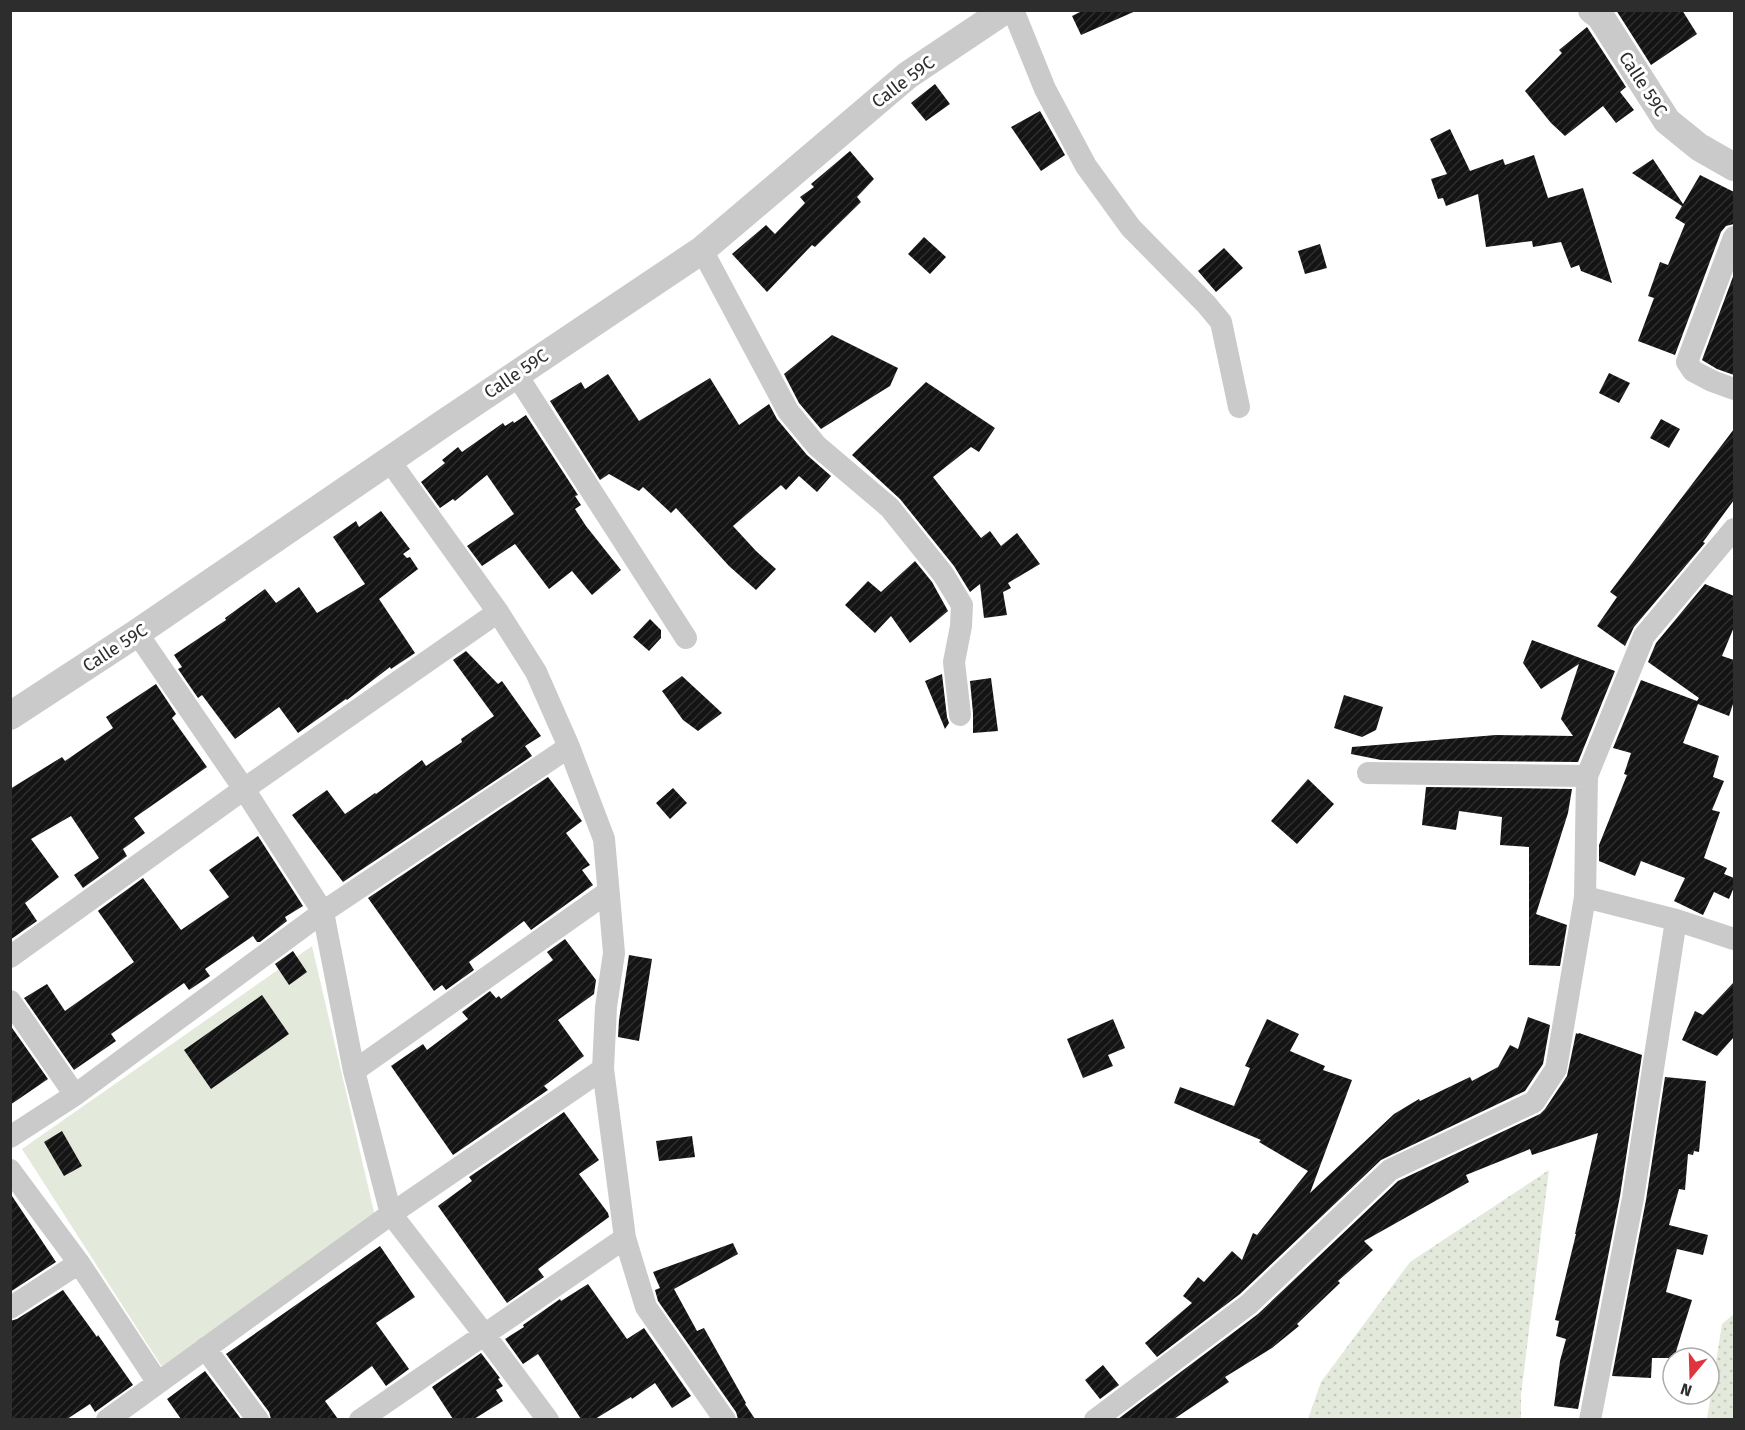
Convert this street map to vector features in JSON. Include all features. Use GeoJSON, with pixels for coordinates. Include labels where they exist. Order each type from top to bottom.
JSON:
{"type":"FeatureCollection","features":[{"type":"Feature","properties":{"kind":"street","name":"Calle 59C"},"geometry":{"type":"LineString","coordinates":[[10,716],[138,633],[389,460],[702,250],[908,75],[1005,10]]}},
{"type":"Feature","properties":{"kind":"street"},"geometry":{"type":"LineString","coordinates":[[1013,10],[1045,89],[1086,166],[1131,228],[1221,322],[1239,407]]}},
{"type":"Feature","properties":{"kind":"street","name":"Calle 59C"},"geometry":{"type":"LineString","coordinates":[[1599,12],[1667,121],[1699,147],[1734,167]]}},
{"type":"Feature","properties":{"kind":"street"},"geometry":{"type":"LineString","coordinates":[[1734,237],[1687,362],[1693,371],[1734,389]]}},
{"type":"Feature","properties":{"kind":"street"},"geometry":{"type":"LineString","coordinates":[[702,250],[788,411],[818,446],[890,508],[943,574],[962,604],[961,626],[954,662],[960,715]]}},
{"type":"Feature","properties":{"kind":"street"},"geometry":{"type":"LineString","coordinates":[[516,374],[686,638]]}},
{"type":"Feature","properties":{"kind":"street"},"geometry":{"type":"LineString","coordinates":[[389,460],[498,612],[536,672],[569,747],[604,839],[614,953],[606,1007],[603,1069],[625,1238],[646,1307],[725,1419]]}},
{"type":"Feature","properties":{"kind":"street"},"geometry":{"type":"LineString","coordinates":[[1095,1419],[1249,1304],[1390,1170],[1534,1102],[1556,1069],[1585,897],[1587,776],[1644,636],[1734,529]]}},
{"type":"Feature","properties":{"kind":"street"},"geometry":{"type":"LineString","coordinates":[[10,957],[244,789],[498,612]]}},
{"type":"Feature","properties":{"kind":"street"},"geometry":{"type":"LineString","coordinates":[[138,633],[244,789],[323,912],[354,1071],[391,1215],[548,1419]]}},
{"type":"Feature","properties":{"kind":"street"},"geometry":{"type":"LineString","coordinates":[[10,1137],[75,1095],[323,912],[569,747]]}},
{"type":"Feature","properties":{"kind":"street"},"geometry":{"type":"LineString","coordinates":[[1368,773],[1587,776]]}},
{"type":"Feature","properties":{"kind":"street"},"geometry":{"type":"LineString","coordinates":[[354,1071],[608,892]]}},
{"type":"Feature","properties":{"kind":"street"},"geometry":{"type":"LineString","coordinates":[[1585,897],[1676,920],[1734,939]]}},
{"type":"Feature","properties":{"kind":"street"},"geometry":{"type":"LineString","coordinates":[[1590,1419],[1633,1198],[1676,920]]}},
{"type":"Feature","properties":{"kind":"street"},"geometry":{"type":"LineString","coordinates":[[10,1001],[75,1095]]}},
{"type":"Feature","properties":{"kind":"street"},"geometry":{"type":"LineString","coordinates":[[107,1419],[391,1215],[603,1069]]}},
{"type":"Feature","properties":{"kind":"street"},"geometry":{"type":"LineString","coordinates":[[10,1170],[79,1263],[158,1383]]}},
{"type":"Feature","properties":{"kind":"street"},"geometry":{"type":"LineString","coordinates":[[360,1419],[383,1413],[484,1334],[625,1238]]}},
{"type":"Feature","properties":{"kind":"street"},"geometry":{"type":"LineString","coordinates":[[10,1308],[79,1263]]}},
{"type":"Feature","properties":{"kind":"street"},"geometry":{"type":"LineString","coordinates":[[205,1348],[258,1419]]}},
{"type":"Feature","properties":{"kind":"green space"},"geometry":{"type":"Polygon","coordinates":[[[312,946],[375,1216],[162,1367],[22,1149],[312,946]]]}},
{"type":"Feature","properties":{"kind":"green space"},"geometry":{"type":"Polygon","coordinates":[[[1549,1170],[1521,1395],[1521,1419],[1308,1419],[1321,1382],[1410,1262],[1549,1170]]]}},
{"type":"Feature","properties":{"kind":"green space"},"geometry":{"type":"Polygon","coordinates":[[[1734,1314],[1734,1419],[1707,1419],[1709,1406],[1721,1406],[1721,1346],[1719,1346],[1722,1324],[1734,1314]]]}},
{"type":"Feature","properties":{"kind":"building"},"geometry":{"type":"Polygon","coordinates":[[[1084,10],[1138,10],[1081,35],[1072,16],[1084,10]]]}},
{"type":"Feature","properties":{"kind":"building"},"geometry":{"type":"Polygon","coordinates":[[[1616,10],[1682,10],[1697,34],[1651,65],[1616,10]]]}},
{"type":"Feature","properties":{"kind":"building"},"geometry":{"type":"Polygon","coordinates":[[[1587,27],[1626,87],[1620,92],[1634,110],[1616,123],[1603,106],[1565,136],[1551,123],[1525,91],[1562,53],[1559,50],[1587,27]]]}},
{"type":"Feature","properties":{"kind":"building"},"geometry":{"type":"Polygon","coordinates":[[[935,84],[950,104],[926,121],[911,103],[935,84]]]}},
{"type":"Feature","properties":{"kind":"building"},"geometry":{"type":"Polygon","coordinates":[[[1040,111],[1065,155],[1041,171],[1011,127],[1040,111]]]}},
{"type":"Feature","properties":{"kind":"building"},"geometry":{"type":"Polygon","coordinates":[[[1450,129],[1470,171],[1503,159],[1505,165],[1534,155],[1548,198],[1583,188],[1612,283],[1581,271],[1579,265],[1571,268],[1561,242],[1533,247],[1532,241],[1486,247],[1478,194],[1446,206],[1443,198],[1438,199],[1431,179],[1447,174],[1430,139],[1450,129]]]}},
{"type":"Feature","properties":{"kind":"building"},"geometry":{"type":"Polygon","coordinates":[[[850,151],[874,179],[857,197],[861,202],[815,247],[812,245],[767,292],[732,254],[766,225],[775,234],[805,203],[800,197],[814,187],[811,184],[850,151]]]}},
{"type":"Feature","properties":{"kind":"building"},"geometry":{"type":"Polygon","coordinates":[[[1653,159],[1683,204],[1700,175],[1734,192],[1734,224],[1726,226],[1721,232],[1675,355],[1638,341],[1654,298],[1648,296],[1660,262],[1668,265],[1685,224],[1675,218],[1682,206],[1632,173],[1653,159]]]}},
{"type":"Feature","properties":{"kind":"building"},"geometry":{"type":"Polygon","coordinates":[[[924,237],[946,257],[930,274],[908,254],[924,237]]]}},
{"type":"Feature","properties":{"kind":"building"},"geometry":{"type":"Polygon","coordinates":[[[1320,244],[1327,268],[1305,274],[1298,251],[1320,244]]]}},
{"type":"Feature","properties":{"kind":"building"},"geometry":{"type":"Polygon","coordinates":[[[1224,248],[1243,268],[1216,292],[1198,271],[1224,248]]]}},
{"type":"Feature","properties":{"kind":"building"},"geometry":{"type":"Polygon","coordinates":[[[1734,274],[1734,375],[1702,360],[1734,274]]]}},
{"type":"Feature","properties":{"kind":"building"},"geometry":{"type":"Polygon","coordinates":[[[832,335],[898,368],[890,386],[821,429],[799,403],[784,374],[832,335]]]}},
{"type":"Feature","properties":{"kind":"building"},"geometry":{"type":"Polygon","coordinates":[[[1609,373],[1630,383],[1619,403],[1599,393],[1609,373]]]}},
{"type":"Feature","properties":{"kind":"building"},"geometry":{"type":"Polygon","coordinates":[[[608,374],[639,421],[710,378],[739,425],[769,404],[777,419],[807,455],[831,476],[817,492],[799,476],[786,490],[781,485],[733,526],[776,569],[756,590],[729,566],[676,508],[671,513],[643,487],[639,491],[609,474],[600,480],[550,401],[581,382],[585,389],[608,374]]]}},
{"type":"Feature","properties":{"kind":"building"},"geometry":{"type":"Polygon","coordinates":[[[926,382],[995,428],[979,452],[971,447],[933,477],[981,538],[990,531],[1001,546],[1017,533],[1040,564],[1008,583],[1011,588],[1003,592],[1007,615],[984,618],[980,584],[970,592],[954,566],[900,499],[852,455],[926,382]]]}},
{"type":"Feature","properties":{"kind":"building"},"geometry":{"type":"Polygon","coordinates":[[[526,415],[578,495],[575,496],[581,505],[575,509],[621,570],[592,595],[572,571],[549,589],[515,544],[482,566],[467,546],[514,514],[487,475],[455,501],[453,499],[440,508],[421,482],[445,463],[442,460],[458,447],[462,452],[503,423],[505,426],[513,421],[514,423],[526,415]]]}},
{"type":"Feature","properties":{"kind":"building"},"geometry":{"type":"Polygon","coordinates":[[[1661,419],[1680,429],[1669,448],[1650,438],[1661,419]]]}},
{"type":"Feature","properties":{"kind":"building"},"geometry":{"type":"Polygon","coordinates":[[[1734,429],[1734,500],[1703,542],[1705,543],[1634,627],[1625,646],[1597,626],[1617,597],[1610,592],[1734,429]]]}},
{"type":"Feature","properties":{"kind":"building"},"geometry":{"type":"Polygon","coordinates":[[[381,511],[410,549],[403,554],[407,558],[410,557],[418,569],[379,599],[415,653],[391,669],[390,667],[298,733],[279,707],[235,739],[202,695],[198,698],[178,669],[182,667],[174,655],[226,620],[225,618],[265,589],[276,603],[299,587],[317,613],[365,584],[333,537],[356,521],[359,527],[381,511]]]}},
{"type":"Feature","properties":{"kind":"building"},"geometry":{"type":"Polygon","coordinates":[[[915,561],[932,582],[948,611],[910,643],[891,616],[875,633],[845,605],[868,581],[881,592],[915,561]]]}},
{"type":"Feature","properties":{"kind":"building"},"geometry":{"type":"Polygon","coordinates":[[[1705,584],[1734,596],[1734,627],[1722,656],[1734,660],[1734,701],[1729,716],[1698,704],[1683,743],[1719,756],[1713,777],[1724,781],[1712,810],[1720,812],[1704,858],[1727,868],[1724,874],[1734,878],[1734,887],[1729,899],[1714,892],[1703,915],[1674,901],[1685,878],[1641,861],[1635,876],[1599,861],[1599,845],[1627,775],[1624,774],[1631,753],[1613,748],[1641,680],[1697,701],[1699,698],[1648,662],[1656,643],[1705,584]]]}},
{"type":"Feature","properties":{"kind":"building"},"geometry":{"type":"Polygon","coordinates":[[[650,619],[661,630],[661,638],[649,651],[633,637],[650,619]]]}},
{"type":"Feature","properties":{"kind":"building"},"geometry":{"type":"Polygon","coordinates":[[[1532,640],[1615,671],[1578,762],[1381,760],[1351,754],[1352,747],[1496,735],[1573,736],[1561,719],[1579,664],[1541,689],[1523,663],[1532,640]]]}},
{"type":"Feature","properties":{"kind":"building"},"geometry":{"type":"Polygon","coordinates":[[[466,651],[498,684],[502,681],[541,736],[525,746],[532,756],[343,882],[292,815],[327,790],[345,814],[422,760],[426,766],[462,742],[461,739],[494,716],[453,660],[466,651]]]}},
{"type":"Feature","properties":{"kind":"building"},"geometry":{"type":"Polygon","coordinates":[[[942,674],[949,723],[945,729],[925,681],[942,674]]]}},
{"type":"Feature","properties":{"kind":"building"},"geometry":{"type":"Polygon","coordinates":[[[682,676],[722,713],[698,731],[683,720],[662,691],[682,676]]]}},
{"type":"Feature","properties":{"kind":"building"},"geometry":{"type":"Polygon","coordinates":[[[991,678],[998,731],[973,733],[970,681],[991,678]]]}},
{"type":"Feature","properties":{"kind":"building"},"geometry":{"type":"Polygon","coordinates":[[[156,684],[176,714],[172,718],[207,767],[134,818],[145,833],[123,849],[127,856],[83,888],[74,875],[99,858],[71,816],[31,839],[59,877],[25,903],[37,921],[10,940],[10,789],[62,757],[65,761],[113,728],[106,717],[156,684]]]}},
{"type":"Feature","properties":{"kind":"building"},"geometry":{"type":"Polygon","coordinates":[[[1344,695],[1383,707],[1376,730],[1362,737],[1334,728],[1344,695]]]}},
{"type":"Feature","properties":{"kind":"building"},"geometry":{"type":"Polygon","coordinates":[[[548,777],[582,821],[566,833],[590,865],[582,870],[593,885],[531,930],[524,921],[469,962],[474,970],[446,990],[442,985],[434,991],[368,898],[548,777]]]}},
{"type":"Feature","properties":{"kind":"building"},"geometry":{"type":"Polygon","coordinates":[[[1308,779],[1334,804],[1297,844],[1271,821],[1308,779]]]}},
{"type":"Feature","properties":{"kind":"building"},"geometry":{"type":"Polygon","coordinates":[[[1426,787],[1572,789],[1568,813],[1536,914],[1567,925],[1560,966],[1529,965],[1529,847],[1500,845],[1502,817],[1459,811],[1456,830],[1422,825],[1426,787]]]}},
{"type":"Feature","properties":{"kind":"building"},"geometry":{"type":"Polygon","coordinates":[[[673,788],[687,803],[670,819],[656,803],[673,788]]]}},
{"type":"Feature","properties":{"kind":"building"},"geometry":{"type":"Polygon","coordinates":[[[258,836],[303,906],[285,917],[287,921],[260,942],[257,942],[253,936],[205,969],[210,976],[189,990],[184,983],[111,1034],[116,1041],[74,1070],[24,998],[47,984],[65,1011],[134,962],[99,910],[143,878],[181,930],[229,897],[209,870],[258,836]]]}},
{"type":"Feature","properties":{"kind":"building"},"geometry":{"type":"Polygon","coordinates":[[[565,939],[596,980],[594,994],[558,1020],[584,1056],[544,1086],[548,1090],[453,1155],[391,1066],[423,1044],[427,1050],[468,1019],[462,1012],[490,991],[496,998],[499,996],[501,999],[553,960],[547,952],[565,939]]]}},
{"type":"Feature","properties":{"kind":"building"},"geometry":{"type":"Polygon","coordinates":[[[293,951],[307,972],[289,985],[275,964],[293,951]]]}},
{"type":"Feature","properties":{"kind":"building"},"geometry":{"type":"Polygon","coordinates":[[[629,955],[652,959],[639,1041],[618,1037],[629,955]]]}},
{"type":"Feature","properties":{"kind":"building"},"geometry":{"type":"Polygon","coordinates":[[[1734,982],[1734,1037],[1717,1056],[1682,1040],[1695,1011],[1703,1015],[1734,982]]]}},
{"type":"Feature","properties":{"kind":"building"},"geometry":{"type":"Polygon","coordinates":[[[262,995],[289,1034],[211,1089],[184,1050],[262,995]]]}},
{"type":"Feature","properties":{"kind":"building"},"geometry":{"type":"Polygon","coordinates":[[[1528,1017],[1550,1025],[1543,1064],[1525,1091],[1381,1160],[1240,1294],[1157,1357],[1145,1343],[1192,1303],[1183,1296],[1198,1277],[1204,1282],[1232,1251],[1242,1260],[1253,1233],[1257,1235],[1308,1171],[1259,1142],[1261,1140],[1174,1103],[1180,1087],[1234,1106],[1250,1068],[1245,1066],[1267,1019],[1299,1034],[1290,1051],[1325,1066],[1323,1070],[1352,1080],[1310,1193],[1394,1114],[1419,1099],[1420,1101],[1470,1077],[1472,1081],[1498,1067],[1510,1045],[1518,1049],[1528,1017]]]}},
{"type":"Feature","properties":{"kind":"building"},"geometry":{"type":"Polygon","coordinates":[[[1113,1019],[1125,1048],[1108,1055],[1113,1066],[1083,1078],[1067,1039],[1113,1019]]]}},
{"type":"Feature","properties":{"kind":"building"},"geometry":{"type":"Polygon","coordinates":[[[10,1025],[48,1079],[10,1105],[10,1025]]]}},
{"type":"Feature","properties":{"kind":"building"},"geometry":{"type":"Polygon","coordinates":[[[1576,1033],[1642,1055],[1620,1196],[1578,1409],[1554,1406],[1560,1361],[1566,1339],[1556,1336],[1559,1321],[1555,1320],[1598,1133],[1532,1155],[1530,1149],[1466,1175],[1469,1182],[1364,1241],[1373,1250],[1338,1281],[1340,1283],[1297,1324],[1299,1326],[1272,1348],[1225,1377],[1229,1382],[1174,1419],[1118,1419],[1258,1314],[1398,1181],[1540,1114],[1567,1076],[1576,1033]]]}},
{"type":"Feature","properties":{"kind":"building"},"geometry":{"type":"Polygon","coordinates":[[[1665,1077],[1706,1081],[1699,1152],[1694,1151],[1693,1155],[1688,1154],[1685,1190],[1679,1189],[1669,1225],[1708,1235],[1703,1255],[1677,1249],[1666,1292],[1692,1300],[1678,1346],[1661,1346],[1661,1358],[1652,1358],[1651,1378],[1612,1376],[1646,1200],[1665,1077]]]}},
{"type":"Feature","properties":{"kind":"building"},"geometry":{"type":"Polygon","coordinates":[[[564,1112],[599,1160],[579,1174],[609,1217],[538,1269],[544,1277],[507,1303],[438,1206],[472,1181],[469,1177],[564,1112]]]}},
{"type":"Feature","properties":{"kind":"building"},"geometry":{"type":"Polygon","coordinates":[[[62,1131],[82,1166],[64,1176],[44,1142],[62,1131]]]}},
{"type":"Feature","properties":{"kind":"building"},"geometry":{"type":"Polygon","coordinates":[[[692,1136],[695,1157],[659,1161],[656,1141],[692,1136]]]}},
{"type":"Feature","properties":{"kind":"building"},"geometry":{"type":"Polygon","coordinates":[[[10,1193],[56,1262],[10,1292],[10,1193]]]}},
{"type":"Feature","properties":{"kind":"building"},"geometry":{"type":"Polygon","coordinates":[[[733,1243],[738,1254],[674,1289],[697,1331],[704,1328],[755,1419],[738,1419],[736,1412],[658,1301],[655,1290],[660,1288],[653,1272],[733,1243]]]}},
{"type":"Feature","properties":{"kind":"building"},"geometry":{"type":"Polygon","coordinates":[[[380,1246],[415,1297],[376,1323],[409,1369],[386,1386],[372,1366],[325,1401],[338,1419],[271,1419],[269,1412],[226,1354],[380,1246]]]}},
{"type":"Feature","properties":{"kind":"building"},"geometry":{"type":"Polygon","coordinates":[[[588,1284],[627,1339],[644,1328],[691,1396],[672,1408],[655,1383],[632,1399],[631,1397],[595,1419],[581,1419],[538,1354],[523,1364],[505,1339],[560,1299],[561,1301],[588,1284]]]}},
{"type":"Feature","properties":{"kind":"building"},"geometry":{"type":"Polygon","coordinates":[[[63,1290],[133,1385],[95,1412],[90,1404],[67,1419],[10,1419],[10,1321],[17,1319],[63,1290]]]}},
{"type":"Feature","properties":{"kind":"building"},"geometry":{"type":"Polygon","coordinates":[[[481,1353],[500,1378],[498,1379],[503,1386],[496,1390],[503,1401],[474,1419],[453,1419],[432,1387],[481,1353]]]}},
{"type":"Feature","properties":{"kind":"building"},"geometry":{"type":"Polygon","coordinates":[[[1103,1365],[1119,1385],[1100,1399],[1085,1380],[1103,1365]]]}},
{"type":"Feature","properties":{"kind":"building"},"geometry":{"type":"Polygon","coordinates":[[[205,1371],[241,1419],[181,1419],[167,1399],[205,1371]]]}}]}
